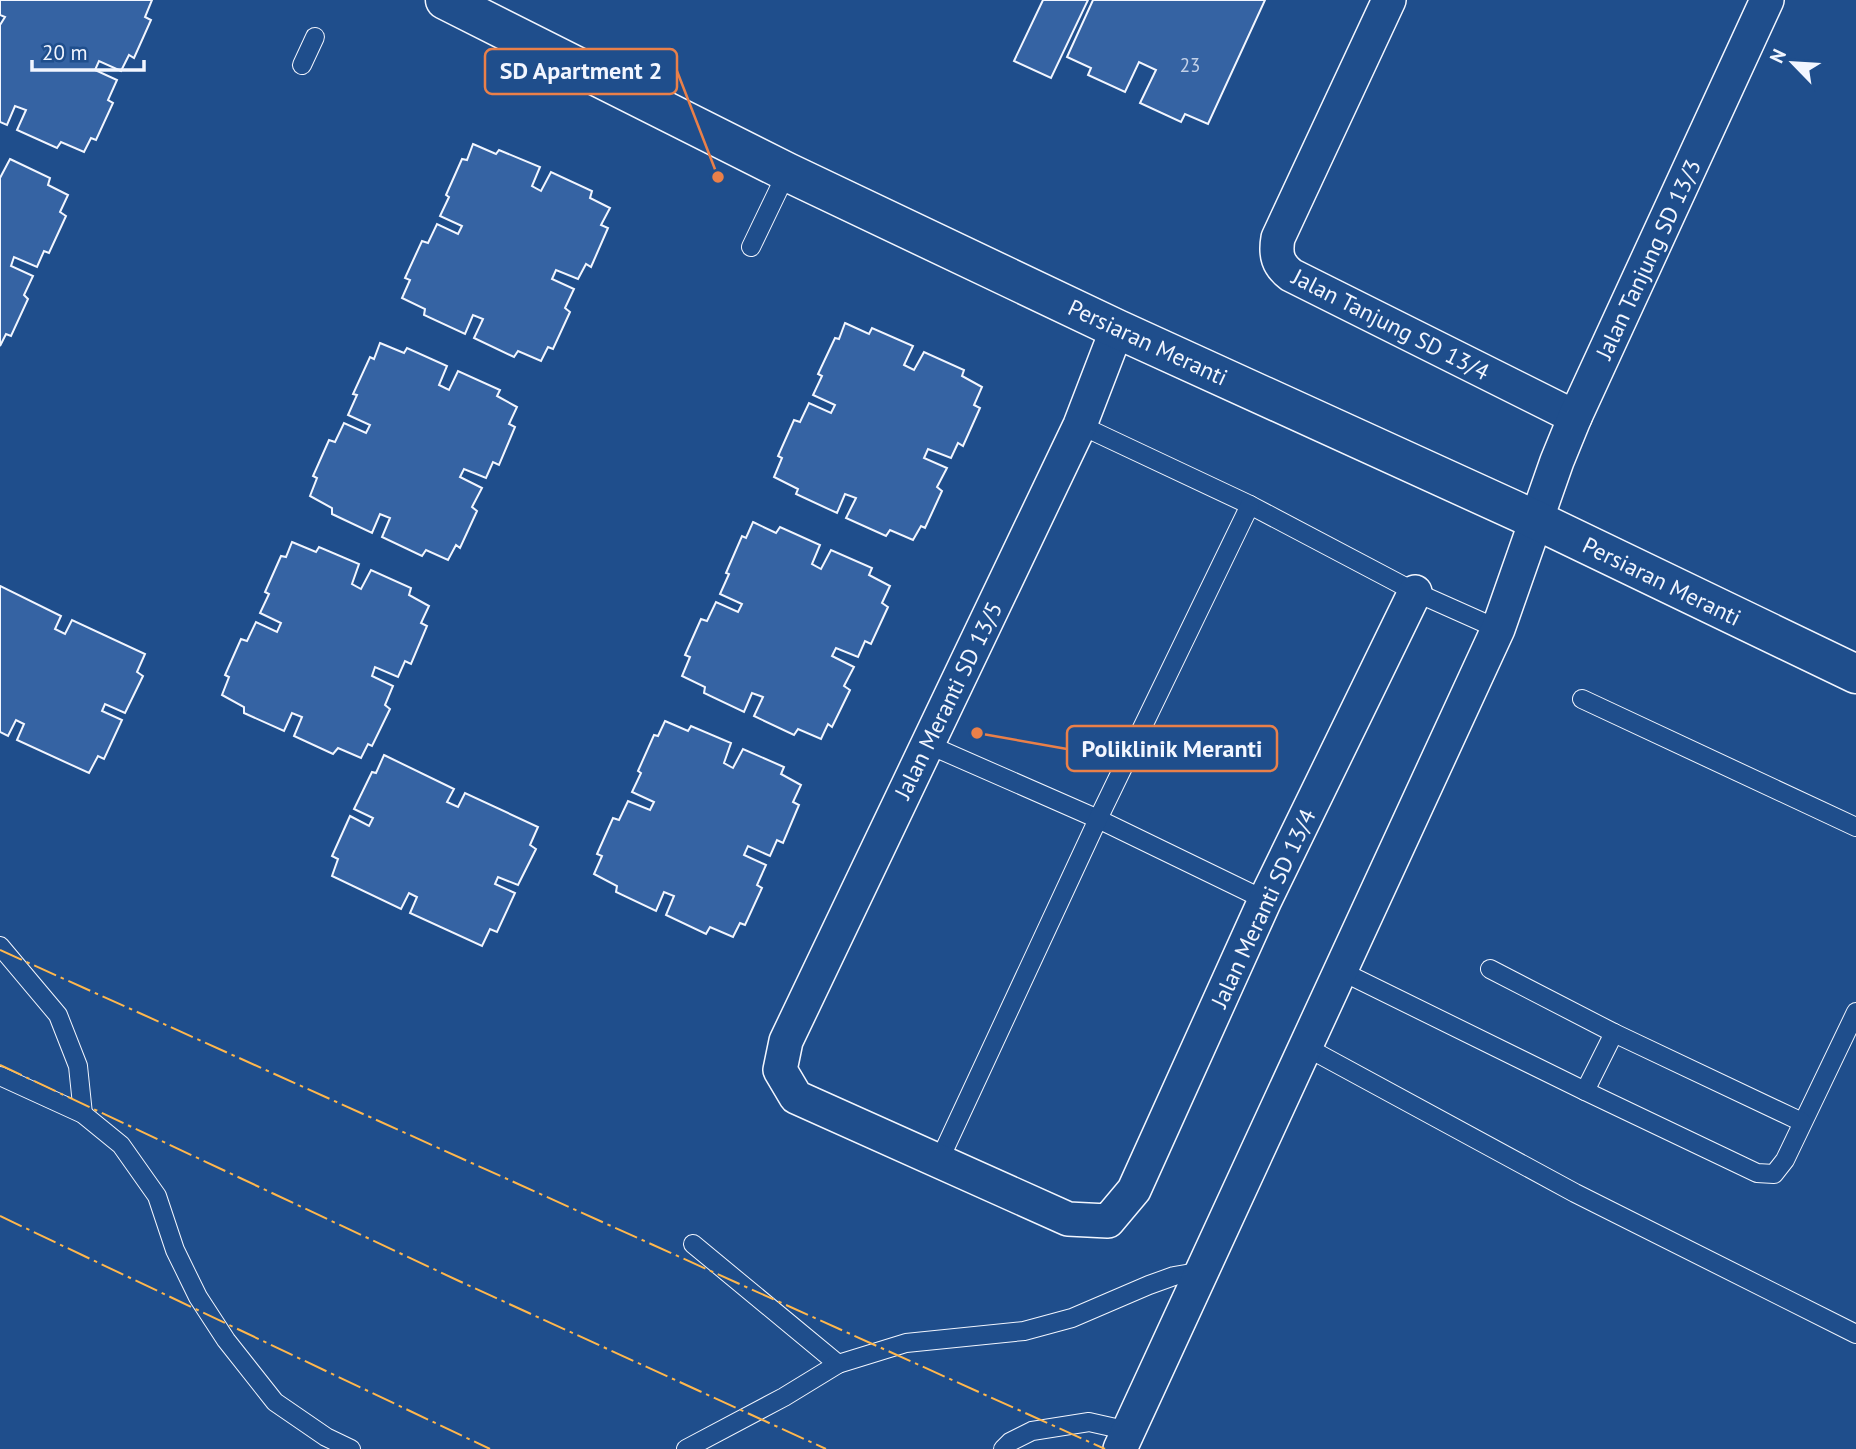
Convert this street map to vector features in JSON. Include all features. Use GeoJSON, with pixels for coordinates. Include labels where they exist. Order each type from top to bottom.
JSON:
{"type":"FeatureCollection","features":[{"type":"Feature","properties":{"kind":"street","name":"Persiaran Meranti"},"geometry":{"type":"LineString","coordinates":[[445,0],[787,172],[1117,329],[1536,520],[1856,674]]}},
{"type":"Feature","properties":{"kind":"street","name":"Jalan Tanjung SD 13/4"},"geometry":{"type":"LineString","coordinates":[[1390,0],[1278,239],[1277,260],[1291,275],[1575,417]]}},
{"type":"Feature","properties":{"kind":"street","name":"Jalan Tanjung SD 13/3"},"geometry":{"type":"LineString","coordinates":[[1124,1440],[1498,629],[1575,417],[1767,0]]}},
{"type":"Feature","properties":{"kind":"street","name":"Jalan Meranti SD 13/5"},"geometry":{"type":"LineString","coordinates":[[939,1161],[796,1097],[780,1070],[786,1041],[1080,425],[1117,329]]}},
{"type":"Feature","properties":{"kind":"street","name":"Jalan Meranti SD 13/4"},"geometry":{"type":"LineString","coordinates":[[939,1161],[1068,1219],[1108,1221],[1134,1190],[1265,900],[1415,592]]}},
{"type":"Feature","properties":{"kind":"lane"},"geometry":{"type":"LineString","coordinates":[[302,65],[315,37]]}},
{"type":"Feature","properties":{"kind":"lane"},"geometry":{"type":"LineString","coordinates":[[751,247],[787,172]]}},
{"type":"Feature","properties":{"kind":"lane"},"geometry":{"type":"LineString","coordinates":[[1080,425],[1250,505],[1415,592],[1498,629]]}},
{"type":"Feature","properties":{"kind":"lane"},"geometry":{"type":"LineString","coordinates":[[939,1161],[1098,819],[1250,505]]}},
{"type":"Feature","properties":{"kind":"lane"},"geometry":{"type":"LineString","coordinates":[[1581,699],[1856,827]]}},
{"type":"Feature","properties":{"kind":"lane"},"geometry":{"type":"LineString","coordinates":[[927,744],[1098,819],[1265,900]]}},
{"type":"Feature","properties":{"kind":"lane"},"geometry":{"type":"LineString","coordinates":[[0,946],[58,1014],[78,1066],[83,1114]]}},
{"type":"Feature","properties":{"kind":"lane"},"geometry":{"type":"LineString","coordinates":[[1490,969],[1614,1033],[1802,1122]]}},
{"type":"Feature","properties":{"kind":"lane"},"geometry":{"type":"LineString","coordinates":[[1341,971],[1757,1173],[1774,1174],[1784,1160],[1856,1012]]}},
{"type":"Feature","properties":{"kind":"lane"},"geometry":{"type":"LineString","coordinates":[[1585,1091],[1614,1033]]}},
{"type":"Feature","properties":{"kind":"lane"},"geometry":{"type":"LineString","coordinates":[[1306,1047],[1575,1193],[1856,1334]]}},
{"type":"Feature","properties":{"kind":"lane"},"geometry":{"type":"LineString","coordinates":[[0,1076],[83,1114],[121,1145],[157,1196],[175,1250],[198,1297],[226,1340],[275,1402],[326,1437],[351,1449]]}},
{"type":"Feature","properties":{"kind":"lane"},"geometry":{"type":"LineString","coordinates":[[693,1244],[838,1364]]}},
{"type":"Feature","properties":{"kind":"lane"},"geometry":{"type":"LineString","coordinates":[[686,1449],[784,1397],[838,1364],[906,1343],[1024,1331],[1072,1318],[1174,1276],[1203,1272]]}},
{"type":"Feature","properties":{"kind":"lane"},"geometry":{"type":"LineString","coordinates":[[1003,1449],[1010,1441],[1032,1431],[1089,1422],[1124,1440]]}},
{"type":"Feature","properties":{"kind":"building"},"geometry":{"type":"Polygon","coordinates":[[[0,0],[152,0],[145,17],[151,20],[134,58],[129,55],[121,71],[99,61],[95,70],[117,80],[108,100],[113,103],[96,140],[91,138],[84,152],[61,142],[57,148],[17,130],[26,110],[15,106],[7,125],[0,122],[0,25],[5,17],[0,15],[0,0]]]}},
{"type":"Feature","properties":{"kind":"building"},"geometry":{"type":"Polygon","coordinates":[[[1043,0],[1088,0],[1051,78],[1014,61],[1043,0]]]}},
{"type":"Feature","properties":{"kind":"building"},"geometry":{"type":"Polygon","coordinates":[[[1093,0],[1265,0],[1208,124],[1185,114],[1181,122],[1140,103],[1156,70],[1139,62],[1125,92],[1088,75],[1091,68],[1067,57],[1093,0]]]}},
{"type":"Feature","properties":{"kind":"building"},"geometry":{"type":"Polygon","coordinates":[[[473,144],[496,154],[499,150],[540,167],[532,186],[541,191],[551,172],[592,191],[590,198],[610,208],[601,225],[608,228],[591,267],[586,264],[578,279],[556,270],[552,279],[574,289],[565,308],[570,312],[553,349],[548,347],[541,361],[518,351],[514,357],[474,338],[483,319],[473,315],[465,334],[424,315],[425,309],[402,298],[410,280],[405,278],[422,241],[428,243],[437,224],[458,234],[462,226],[440,216],[462,159],[467,160],[473,144]]]}},
{"type":"Feature","properties":{"kind":"building"},"geometry":{"type":"Polygon","coordinates":[[[10,159],[50,178],[48,185],[68,195],[60,212],[66,216],[49,253],[44,251],[37,267],[14,257],[11,266],[33,276],[24,295],[28,299],[11,336],[6,334],[0,346],[0,178],[10,159]]]}},
{"type":"Feature","properties":{"kind":"building"},"geometry":{"type":"Polygon","coordinates":[[[845,323],[869,334],[872,328],[913,346],[904,365],[914,370],[924,352],[964,370],[962,376],[982,387],[974,405],[980,408],[963,446],[958,443],[951,458],[928,449],[924,458],[947,468],[937,487],[942,491],[925,528],[921,526],[913,540],[890,530],[886,536],[846,518],[856,498],[845,494],[837,513],[796,494],[798,489],[774,477],[782,458],[778,456],[794,420],[800,422],[809,403],[831,413],[835,405],[813,395],[822,376],[818,374],[835,338],[839,339],[845,323]]]}},
{"type":"Feature","properties":{"kind":"building"},"geometry":{"type":"Polygon","coordinates":[[[380,343],[404,353],[407,348],[447,366],[439,385],[449,390],[458,371],[500,390],[497,396],[517,407],[509,424],[515,427],[499,465],[493,462],[486,478],[464,469],[460,477],[482,488],[472,507],[477,511],[460,548],[456,545],[448,560],[426,550],[422,556],[382,537],[390,518],[380,514],[372,533],[332,514],[332,508],[310,496],[317,478],[313,476],[329,440],[335,442],[344,423],[366,433],[370,425],[348,415],[357,395],[353,394],[370,357],[374,359],[380,343]]]}},
{"type":"Feature","properties":{"kind":"building"},"geometry":{"type":"Polygon","coordinates":[[[753,522],[776,533],[780,527],[820,545],[812,564],[821,569],[831,550],[872,568],[869,575],[890,586],[882,603],[888,607],[871,644],[865,641],[858,657],[836,648],[832,656],[854,667],[844,686],[850,690],[832,727],[828,724],[821,739],[798,729],[794,735],[754,716],[763,697],[752,693],[744,712],[704,693],[705,687],[682,676],[690,657],[685,655],[701,619],[707,621],[716,602],[738,612],[742,604],[720,594],[742,536],[746,538],[753,522]]]}},
{"type":"Feature","properties":{"kind":"building"},"geometry":{"type":"Polygon","coordinates":[[[292,542],[316,552],[319,547],[359,564],[352,584],[361,589],[371,570],[411,588],[409,595],[429,606],[421,623],[427,626],[411,664],[405,661],[398,677],[375,667],[372,676],[393,686],[385,705],[390,709],[372,746],[368,744],[361,758],[338,748],[333,754],[294,736],[302,717],[292,713],[284,731],[244,713],[244,707],[222,695],[229,677],[225,675],[241,639],[247,641],[256,622],[277,632],[281,623],[260,613],[269,594],[265,592],[281,556],[286,557],[292,542]]]}},
{"type":"Feature","properties":{"kind":"building"},"geometry":{"type":"Polygon","coordinates":[[[0,586],[61,616],[55,629],[65,634],[72,620],[145,654],[137,672],[143,676],[125,713],[105,704],[102,711],[122,720],[104,759],[98,756],[89,773],[17,740],[24,724],[16,720],[8,736],[0,732],[0,586]]]}},
{"type":"Feature","properties":{"kind":"building"},"geometry":{"type":"Polygon","coordinates":[[[665,721],[688,731],[691,726],[731,743],[724,763],[733,768],[743,749],[784,767],[781,774],[801,785],[793,802],[799,805],[783,843],[777,840],[770,856],[748,846],[744,855],[766,865],[757,885],[762,888],[745,925],[740,923],[733,937],[710,927],[706,934],[666,915],[674,896],[664,892],[656,911],[616,892],[617,886],[594,874],[602,856],[597,854],[613,818],[619,820],[628,801],[650,810],[654,802],[632,792],[654,735],[658,736],[665,721]]]}},
{"type":"Feature","properties":{"kind":"building"},"geometry":{"type":"Polygon","coordinates":[[[384,755],[454,789],[447,802],[458,807],[465,793],[538,827],[530,845],[536,849],[518,885],[498,877],[495,884],[515,893],[497,932],[490,929],[482,946],[410,913],[417,897],[409,893],[401,909],[332,876],[338,859],[332,856],[350,816],[369,826],[373,818],[354,809],[372,772],[376,773],[384,755]]]}},
{"type":"Feature","properties":{"kind":"power"},"geometry":{"type":"LineString","coordinates":[[0,950],[1105,1449]]}},
{"type":"Feature","properties":{"kind":"power"},"geometry":{"type":"LineString","coordinates":[[0,1065],[459,1281],[826,1449]]}},
{"type":"Feature","properties":{"kind":"power"},"geometry":{"type":"LineString","coordinates":[[0,1216],[490,1449]]}},
{"type":"Feature","properties":{"kind":"place","name":"SD Apartment 2"},"geometry":{"type":"Point","coordinates":[718,177]}},
{"type":"Feature","properties":{"kind":"place","name":"Poliklinik Meranti"},"geometry":{"type":"Point","coordinates":[977,733]}}]}
